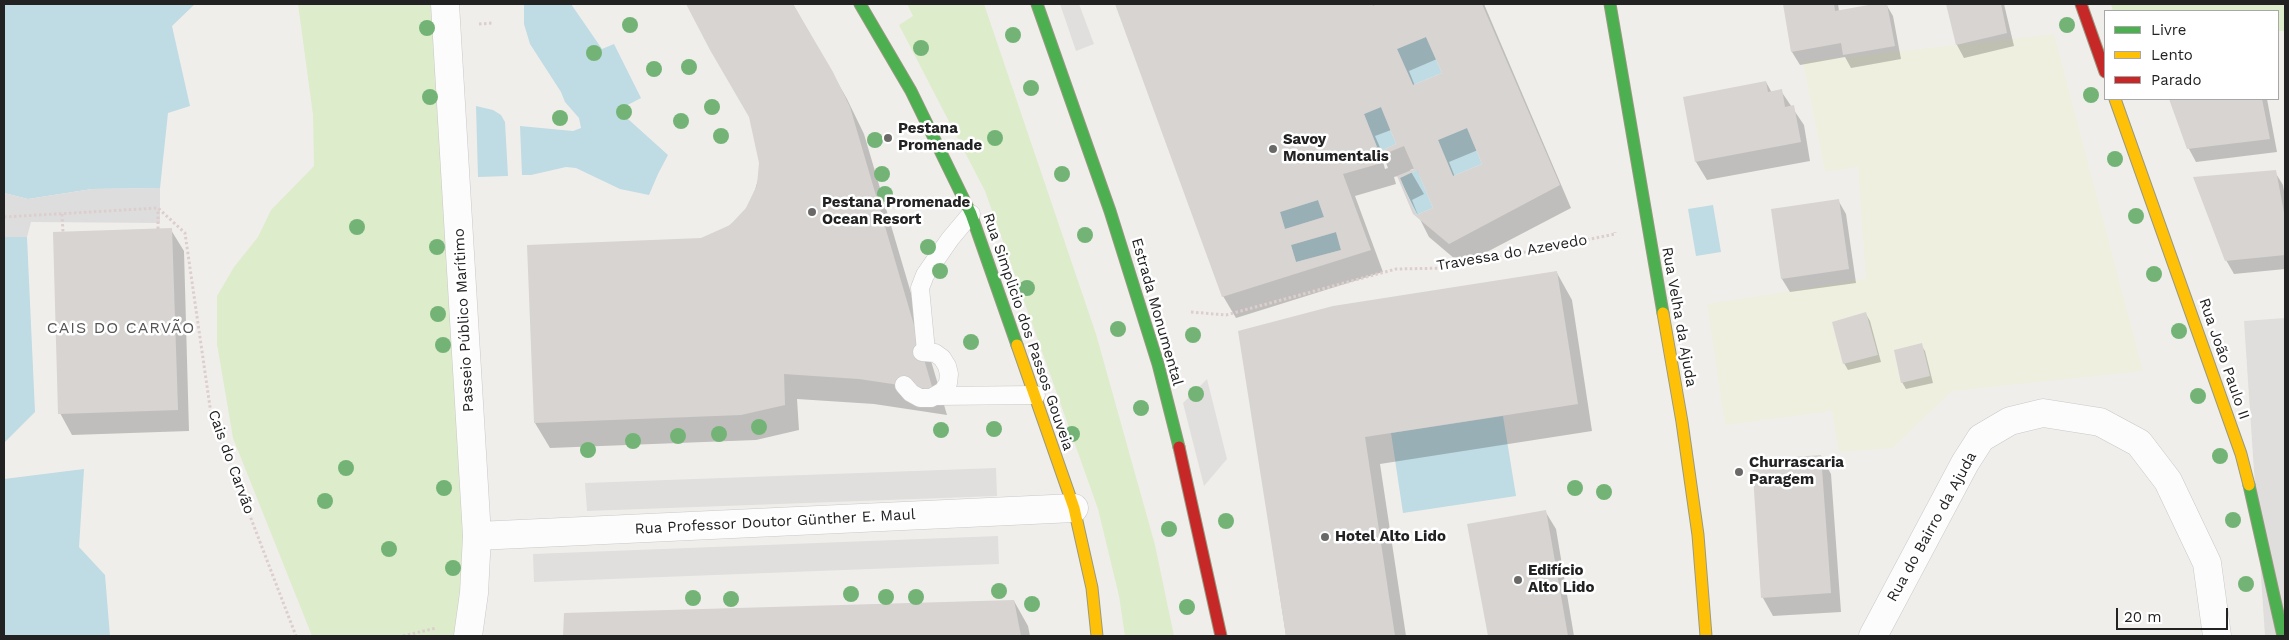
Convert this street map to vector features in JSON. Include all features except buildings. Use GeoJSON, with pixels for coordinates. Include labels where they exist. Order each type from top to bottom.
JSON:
{"type":"FeatureCollection","features":[{"type":"Feature","properties":{"kind":"street","name":"Passeio Público Marítimo"},"geometry":{"type":"LineString","coordinates":[[445,4],[477,536],[474,593],[468,636]]}},
{"type":"Feature","properties":{"kind":"street","name":"Rua Simplicio dos Passos Gouveia"},"geometry":{"type":"LineString","coordinates":[[860,4],[912,92],[971,214],[1074,508],[1092,588],[1097,636]]}},
{"type":"Feature","properties":{"kind":"street","name":"Estrada Monumental"},"geometry":{"type":"LineString","coordinates":[[1037,4],[1110,211],[1158,364],[1186,473],[1221,636]]}},
{"type":"Feature","properties":{"kind":"street","name":"Rua Velha da Ajuda"},"geometry":{"type":"LineString","coordinates":[[1610,4],[1682,422],[1698,535],[1706,636]]}},
{"type":"Feature","properties":{"kind":"street"},"geometry":{"type":"LineString","coordinates":[[2081,4],[2104,69]]}},
{"type":"Feature","properties":{"kind":"street","name":"Rua João Paulo II"},"geometry":{"type":"LineString","coordinates":[[2115,100],[2241,454],[2263,542],[2283,636]]}},
{"type":"Feature","properties":{"kind":"street","name":"Rua do Bairro da Ajuda"},"geometry":{"type":"LineString","coordinates":[[1874,636],[1965,464],[1981,438],[2010,421],[2044,413],[2100,422],[2139,443],[2151,458],[2168,481],[2207,563],[2217,636]]}},
{"type":"Feature","properties":{"kind":"street","name":"Rua Professor Doutor Günther E. Maul"},"geometry":{"type":"LineString","coordinates":[[477,536],[1074,508]]}},
{"type":"Feature","properties":{"kind":"lane"},"geometry":{"type":"LineString","coordinates":[[936,396],[944,391],[949,374],[942,358],[924,351],[920,288],[925,275],[971,214]]}},
{"type":"Feature","properties":{"kind":"lane"},"geometry":{"type":"LineString","coordinates":[[904,385],[911,394],[920,398],[936,396],[1036,395]]}},
{"type":"Feature","properties":{"kind":"path"},"geometry":{"type":"LineString","coordinates":[[4,217],[158,208],[158,229]]}},
{"type":"Feature","properties":{"kind":"path","name":"Cais do Carvão"},"geometry":{"type":"LineString","coordinates":[[158,208],[184,233],[211,414],[296,636]]}},
{"type":"Feature","properties":{"kind":"path"},"geometry":{"type":"LineString","coordinates":[[62,214],[63,232]]}},
{"type":"Feature","properties":{"kind":"path","name":"Travessa do Azevedo"},"geometry":{"type":"LineString","coordinates":[[1191,312],[1226,315],[1396,269],[1447,268],[1615,234],[1614,226]]}},
{"type":"Feature","properties":{"kind":"shaded area"},"geometry":{"type":"Polygon","coordinates":[[[1060,4],[1079,4],[1094,44],[1076,51],[1060,4]]]}},
{"type":"Feature","properties":{"kind":"shaded area"},"geometry":{"type":"Polygon","coordinates":[[[2285,318],[2285,636],[2265,636],[2244,321],[2285,318]]]}},
{"type":"Feature","properties":{"kind":"shaded area"},"geometry":{"type":"Polygon","coordinates":[[[1207,379],[1227,459],[1204,486],[1183,403],[1207,379]]]}},
{"type":"Feature","properties":{"kind":"shaded area"},"geometry":{"type":"Polygon","coordinates":[[[996,468],[997,496],[587,511],[585,483],[996,468]]]}},
{"type":"Feature","properties":{"kind":"shaded area"},"geometry":{"type":"Polygon","coordinates":[[[998,536],[999,564],[534,582],[533,554],[998,536]]]}},
{"type":"Feature","properties":{"kind":"green space"},"geometry":{"type":"Polygon","coordinates":[[[298,4],[432,4],[466,558],[459,636],[312,636],[233,438],[217,344],[217,296],[234,267],[258,237],[271,210],[314,166],[313,115],[298,4]]]}},
{"type":"Feature","properties":{"kind":"green space"},"geometry":{"type":"Polygon","coordinates":[[[907,4],[984,4],[1096,334],[1155,545],[1174,636],[1125,636],[1119,596],[1098,509],[985,191],[899,25],[913,16],[907,4]]]}},
{"type":"Feature","properties":{"kind":"green space"},"geometry":{"type":"Polygon","coordinates":[[[2111,4],[2285,4],[2285,31],[2279,31],[2279,10],[2113,10],[2111,4]]]}},
{"type":"Feature","properties":{"kind":"green space"},"geometry":{"type":"Polygon","coordinates":[[[2054,34],[2143,371],[1952,391],[1893,448],[1839,452],[1832,411],[1725,425],[1707,304],[1866,279],[1858,167],[1825,172],[1803,62],[2054,34]]]}},
{"type":"Feature","properties":{"kind":"water"},"geometry":{"type":"Polygon","coordinates":[[[4,4],[195,4],[172,26],[190,106],[168,113],[160,188],[92,189],[28,199],[4,193],[4,4]]]}},
{"type":"Feature","properties":{"kind":"water"},"geometry":{"type":"Polygon","coordinates":[[[524,4],[571,4],[602,49],[614,44],[641,98],[618,110],[668,155],[649,195],[620,189],[576,168],[566,167],[531,175],[522,175],[520,126],[573,131],[581,128],[579,118],[565,102],[561,92],[530,44],[524,24],[524,4]]]}},
{"type":"Feature","properties":{"kind":"water"},"geometry":{"type":"Polygon","coordinates":[[[1426,37],[1442,73],[1413,85],[1397,49],[1426,37]]]}},
{"type":"Feature","properties":{"kind":"water"},"geometry":{"type":"Polygon","coordinates":[[[476,106],[493,110],[501,115],[505,122],[508,176],[478,177],[476,106]]]}},
{"type":"Feature","properties":{"kind":"water"},"geometry":{"type":"Polygon","coordinates":[[[1381,107],[1396,144],[1379,152],[1364,114],[1381,107]]]}},
{"type":"Feature","properties":{"kind":"water"},"geometry":{"type":"Polygon","coordinates":[[[1467,128],[1482,164],[1453,176],[1438,140],[1467,128]]]}},
{"type":"Feature","properties":{"kind":"water"},"geometry":{"type":"Polygon","coordinates":[[[1417,170],[1433,208],[1416,215],[1400,178],[1417,170]]]}},
{"type":"Feature","properties":{"kind":"water"},"geometry":{"type":"Polygon","coordinates":[[[1318,200],[1324,217],[1285,229],[1280,212],[1318,200]]]}},
{"type":"Feature","properties":{"kind":"water"},"geometry":{"type":"Polygon","coordinates":[[[1713,205],[1721,252],[1696,256],[1688,209],[1713,205]]]}},
{"type":"Feature","properties":{"kind":"water"},"geometry":{"type":"Polygon","coordinates":[[[1336,232],[1341,250],[1296,262],[1291,245],[1336,232]]]}},
{"type":"Feature","properties":{"kind":"water"},"geometry":{"type":"Polygon","coordinates":[[[4,237],[27,237],[35,412],[4,443],[4,237]]]}},
{"type":"Feature","properties":{"kind":"water"},"geometry":{"type":"Polygon","coordinates":[[[1503,416],[1516,496],[1403,513],[1391,433],[1503,416]]]}},
{"type":"Feature","properties":{"kind":"water"},"geometry":{"type":"Polygon","coordinates":[[[84,469],[79,547],[105,575],[110,636],[4,636],[4,479],[84,469]]]}},
{"type":"Feature","properties":{"kind":"pier"},"geometry":{"type":"Polygon","coordinates":[[[160,188],[160,223],[31,222],[27,237],[4,237],[4,193],[28,199],[92,189],[160,188]]]}},
{"type":"Feature","properties":{"kind":"traffic: fast"},"geometry":{"type":"LineString","coordinates":[[860,4],[911,91],[971,214],[1017,345]]}},
{"type":"Feature","properties":{"kind":"traffic: fast"},"geometry":{"type":"LineString","coordinates":[[1037,4],[1110,211],[1158,364],[1179,447]]}},
{"type":"Feature","properties":{"kind":"traffic: fast"},"geometry":{"type":"LineString","coordinates":[[1610,4],[1663,313]]}},
{"type":"Feature","properties":{"kind":"traffic: fast"},"geometry":{"type":"LineString","coordinates":[[2249,485],[2283,636]]}},
{"type":"Feature","properties":{"kind":"traffic: slow"},"geometry":{"type":"LineString","coordinates":[[2115,100],[2241,454],[2249,485]]}},
{"type":"Feature","properties":{"kind":"traffic: slow"},"geometry":{"type":"LineString","coordinates":[[1663,313],[1682,422],[1698,535],[1706,636]]}},
{"type":"Feature","properties":{"kind":"traffic: slow"},"geometry":{"type":"LineString","coordinates":[[1017,345],[1074,508],[1092,588],[1097,636]]}},
{"type":"Feature","properties":{"kind":"traffic: jam"},"geometry":{"type":"LineString","coordinates":[[2081,4],[2104,69]]}},
{"type":"Feature","properties":{"kind":"traffic: jam"},"geometry":{"type":"LineString","coordinates":[[1179,447],[1221,636]]}},
{"type":"Feature","properties":{"kind":"place","name":"Pestana Promenade"},"geometry":{"type":"Point","coordinates":[888,138]}},
{"type":"Feature","properties":{"kind":"place","name":"Savoy Monumentalis"},"geometry":{"type":"Point","coordinates":[1273,149]}},
{"type":"Feature","properties":{"kind":"place","name":"Pestana Promenade Ocean Resort"},"geometry":{"type":"Point","coordinates":[812,212]}},
{"type":"Feature","properties":{"kind":"place","name":"Churrascaria Paragem"},"geometry":{"type":"Point","coordinates":[1739,472]}},
{"type":"Feature","properties":{"kind":"place","name":"Hotel Alto Lido"},"geometry":{"type":"Point","coordinates":[1325,537]}},
{"type":"Feature","properties":{"kind":"place","name":"Edifício Alto Lido"},"geometry":{"type":"Point","coordinates":[1518,580]}},
{"type":"Feature","properties":{"kind":"district","name":"CAIS DO CARVÃO"},"geometry":{"type":"Point","coordinates":[121,328]}}]}
